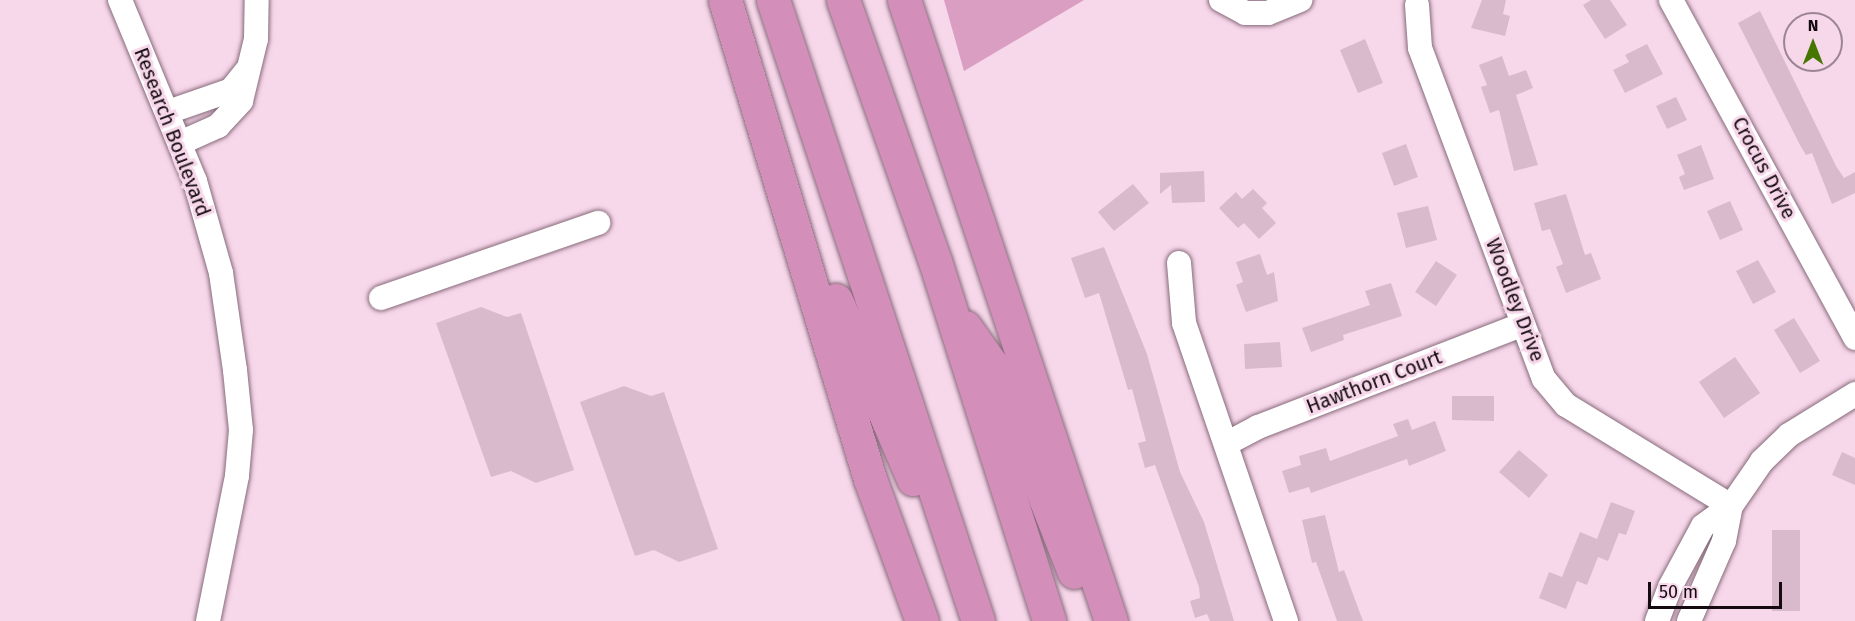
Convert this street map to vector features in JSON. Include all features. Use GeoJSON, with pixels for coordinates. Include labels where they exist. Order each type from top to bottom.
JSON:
{"type":"FeatureCollection","features":[{"type":"Feature","properties":{"kind":"highway"},"geometry":{"type":"LineString","coordinates":[[725,0],[870,479],[922,621]]}},
{"type":"Feature","properties":{"kind":"highway"},"geometry":{"type":"LineString","coordinates":[[773,0],[976,616]]}},
{"type":"Feature","properties":{"kind":"highway"},"geometry":{"type":"LineString","coordinates":[[843,0],[947,301],[1049,621]]}},
{"type":"Feature","properties":{"kind":"highway"},"geometry":{"type":"LineString","coordinates":[[904,0],[1111,621]]}},
{"type":"Feature","properties":{"kind":"highway"},"geometry":{"type":"LineString","coordinates":[[761,118],[883,415],[976,616]]}},
{"type":"Feature","properties":{"kind":"highway"},"geometry":{"type":"LineString","coordinates":[[947,301],[994,368],[1093,621]]}},
{"type":"Feature","properties":{"kind":"street","name":"Research Boulevard"},"geometry":{"type":"LineString","coordinates":[[120,0],[180,143],[221,273],[241,429],[232,513],[208,621]]}},
{"type":"Feature","properties":{"kind":"street"},"geometry":{"type":"LineString","coordinates":[[180,143],[232,113],[251,64],[257,0]]}},
{"type":"Feature","properties":{"kind":"street"},"geometry":{"type":"LineString","coordinates":[[1221,0],[1245,13],[1268,13],[1300,0]]}},
{"type":"Feature","properties":{"kind":"street","name":"Crocus Drive"},"geometry":{"type":"LineString","coordinates":[[1671,0],[1855,338]]}},
{"type":"Feature","properties":{"kind":"street","name":"Woodley Drive"},"geometry":{"type":"LineString","coordinates":[[1417,5],[1420,48],[1544,379],[1566,405],[1731,506]]}},
{"type":"Feature","properties":{"kind":"street"},"geometry":{"type":"LineString","coordinates":[[168,112],[231,90],[251,64]]}},
{"type":"Feature","properties":{"kind":"street"},"geometry":{"type":"LineString","coordinates":[[381,298],[597,223]]}},
{"type":"Feature","properties":{"kind":"street"},"geometry":{"type":"LineString","coordinates":[[1179,264],[1184,323],[1286,621]]}},
{"type":"Feature","properties":{"kind":"street","name":"Hawthorn Court"},"geometry":{"type":"LineString","coordinates":[[1226,444],[1258,427],[1523,324]]}},
{"type":"Feature","properties":{"kind":"street"},"geometry":{"type":"LineString","coordinates":[[1657,621],[1670,587],[1703,526],[1731,506],[1762,461],[1789,435],[1855,394]]}},
{"type":"Feature","properties":{"kind":"street"},"geometry":{"type":"LineString","coordinates":[[1689,621],[1724,541],[1731,506]]}},
{"type":"Feature","properties":{"kind":"shaded area"},"geometry":{"type":"Polygon","coordinates":[[[944,0],[1084,0],[964,71],[944,0]]]}},
{"type":"Feature","properties":{"kind":"building"},"geometry":{"type":"Polygon","coordinates":[[[1482,0],[1506,0],[1503,14],[1510,16],[1505,36],[1471,28],[1482,0]]]}},
{"type":"Feature","properties":{"kind":"building"},"geometry":{"type":"Polygon","coordinates":[[[1591,0],[1610,0],[1627,25],[1605,39],[1583,5],[1591,0]]]}},
{"type":"Feature","properties":{"kind":"building"},"geometry":{"type":"Polygon","coordinates":[[[1760,11],[1783,58],[1783,72],[1790,72],[1836,166],[1844,178],[1855,172],[1855,193],[1832,204],[1812,153],[1806,155],[1800,145],[1738,23],[1760,11]]]}},
{"type":"Feature","properties":{"kind":"building"},"geometry":{"type":"Polygon","coordinates":[[[1365,39],[1383,83],[1358,93],[1340,50],[1365,39]]]}},
{"type":"Feature","properties":{"kind":"building"},"geometry":{"type":"Polygon","coordinates":[[[1647,44],[1663,74],[1625,93],[1613,70],[1629,62],[1625,55],[1647,44]]]}},
{"type":"Feature","properties":{"kind":"building"},"geometry":{"type":"Polygon","coordinates":[[[1502,56],[1509,76],[1526,70],[1533,88],[1516,95],[1538,165],[1514,171],[1499,110],[1490,113],[1481,87],[1487,85],[1479,65],[1502,56]]]}},
{"type":"Feature","properties":{"kind":"building"},"geometry":{"type":"Polygon","coordinates":[[[1676,97],[1687,120],[1667,129],[1656,106],[1676,97]]]}},
{"type":"Feature","properties":{"kind":"building"},"geometry":{"type":"Polygon","coordinates":[[[1406,144],[1418,177],[1394,186],[1382,153],[1406,144]]]}},
{"type":"Feature","properties":{"kind":"building"},"geometry":{"type":"Polygon","coordinates":[[[1701,145],[1714,179],[1684,190],[1679,177],[1685,174],[1677,155],[1701,145]]]}},
{"type":"Feature","properties":{"kind":"building"},"geometry":{"type":"Polygon","coordinates":[[[1204,171],[1205,202],[1172,203],[1171,185],[1160,194],[1160,173],[1204,171]]]}},
{"type":"Feature","properties":{"kind":"building"},"geometry":{"type":"Polygon","coordinates":[[[1133,184],[1149,203],[1114,231],[1098,212],[1133,184]]]}},
{"type":"Feature","properties":{"kind":"building"},"geometry":{"type":"Polygon","coordinates":[[[1253,189],[1267,203],[1262,208],[1276,223],[1259,239],[1244,223],[1238,228],[1219,208],[1236,192],[1242,199],[1253,189]]]}},
{"type":"Feature","properties":{"kind":"building"},"geometry":{"type":"Polygon","coordinates":[[[1566,194],[1585,255],[1591,253],[1601,279],[1566,293],[1556,267],[1563,264],[1550,229],[1542,231],[1534,203],[1566,194]]]}},
{"type":"Feature","properties":{"kind":"building"},"geometry":{"type":"Polygon","coordinates":[[[1730,201],[1743,230],[1720,240],[1707,211],[1730,201]]]}},
{"type":"Feature","properties":{"kind":"building"},"geometry":{"type":"Polygon","coordinates":[[[1428,206],[1437,240],[1406,248],[1397,213],[1428,206]]]}},
{"type":"Feature","properties":{"kind":"building"},"geometry":{"type":"Polygon","coordinates":[[[1104,247],[1147,354],[1180,472],[1204,522],[1234,621],[1210,621],[1207,614],[1195,618],[1190,601],[1200,598],[1199,587],[1155,465],[1145,468],[1138,443],[1146,441],[1132,389],[1128,390],[1099,293],[1085,298],[1071,258],[1104,247]]]}},
{"type":"Feature","properties":{"kind":"building"},"geometry":{"type":"Polygon","coordinates":[[[1260,254],[1267,275],[1274,272],[1278,301],[1246,312],[1236,285],[1243,282],[1236,262],[1260,254]]]}},
{"type":"Feature","properties":{"kind":"building"},"geometry":{"type":"Polygon","coordinates":[[[1758,260],[1776,292],[1753,304],[1736,271],[1758,260]]]}},
{"type":"Feature","properties":{"kind":"building"},"geometry":{"type":"Polygon","coordinates":[[[1436,261],[1457,275],[1436,306],[1415,292],[1436,261]]]}},
{"type":"Feature","properties":{"kind":"building"},"geometry":{"type":"Polygon","coordinates":[[[1391,283],[1402,316],[1343,335],[1344,340],[1311,352],[1302,328],[1370,305],[1365,291],[1391,283]]]}},
{"type":"Feature","properties":{"kind":"building"},"geometry":{"type":"Polygon","coordinates":[[[481,307],[507,317],[521,313],[574,470],[536,483],[511,471],[491,477],[436,323],[481,307]]]}},
{"type":"Feature","properties":{"kind":"building"},"geometry":{"type":"Polygon","coordinates":[[[1794,318],[1820,361],[1800,373],[1774,330],[1794,318]]]}},
{"type":"Feature","properties":{"kind":"building"},"geometry":{"type":"Polygon","coordinates":[[[1280,342],[1282,367],[1245,369],[1244,344],[1280,342]]]}},
{"type":"Feature","properties":{"kind":"building"},"geometry":{"type":"Polygon","coordinates":[[[1735,357],[1760,393],[1724,418],[1699,382],[1735,357]]]}},
{"type":"Feature","properties":{"kind":"building"},"geometry":{"type":"Polygon","coordinates":[[[624,386],[651,396],[664,392],[718,549],[679,562],[654,550],[635,556],[580,402],[624,386]]]}},
{"type":"Feature","properties":{"kind":"building"},"geometry":{"type":"Polygon","coordinates":[[[1452,396],[1494,396],[1494,421],[1452,420],[1452,396]]]}},
{"type":"Feature","properties":{"kind":"building"},"geometry":{"type":"Polygon","coordinates":[[[1408,419],[1412,430],[1435,421],[1446,451],[1409,466],[1407,459],[1311,493],[1309,487],[1289,493],[1282,471],[1301,465],[1299,456],[1326,448],[1330,461],[1398,436],[1393,424],[1408,419]]]}},
{"type":"Feature","properties":{"kind":"building"},"geometry":{"type":"Polygon","coordinates":[[[1519,450],[1548,475],[1529,498],[1499,472],[1519,450]]]}},
{"type":"Feature","properties":{"kind":"building"},"geometry":{"type":"Polygon","coordinates":[[[1842,452],[1855,458],[1855,485],[1832,475],[1842,452]]]}},
{"type":"Feature","properties":{"kind":"building"},"geometry":{"type":"Polygon","coordinates":[[[1611,502],[1635,511],[1626,535],[1619,533],[1608,561],[1598,557],[1587,585],[1577,581],[1566,609],[1539,598],[1549,572],[1562,577],[1580,532],[1597,539],[1611,502]]]}},
{"type":"Feature","properties":{"kind":"building"},"geometry":{"type":"Polygon","coordinates":[[[1325,515],[1339,572],[1344,570],[1363,621],[1337,621],[1316,562],[1312,563],[1302,520],[1325,515]]]}},
{"type":"Feature","properties":{"kind":"building"},"geometry":{"type":"Polygon","coordinates":[[[1772,530],[1800,530],[1800,611],[1772,611],[1772,530]]]}}]}
